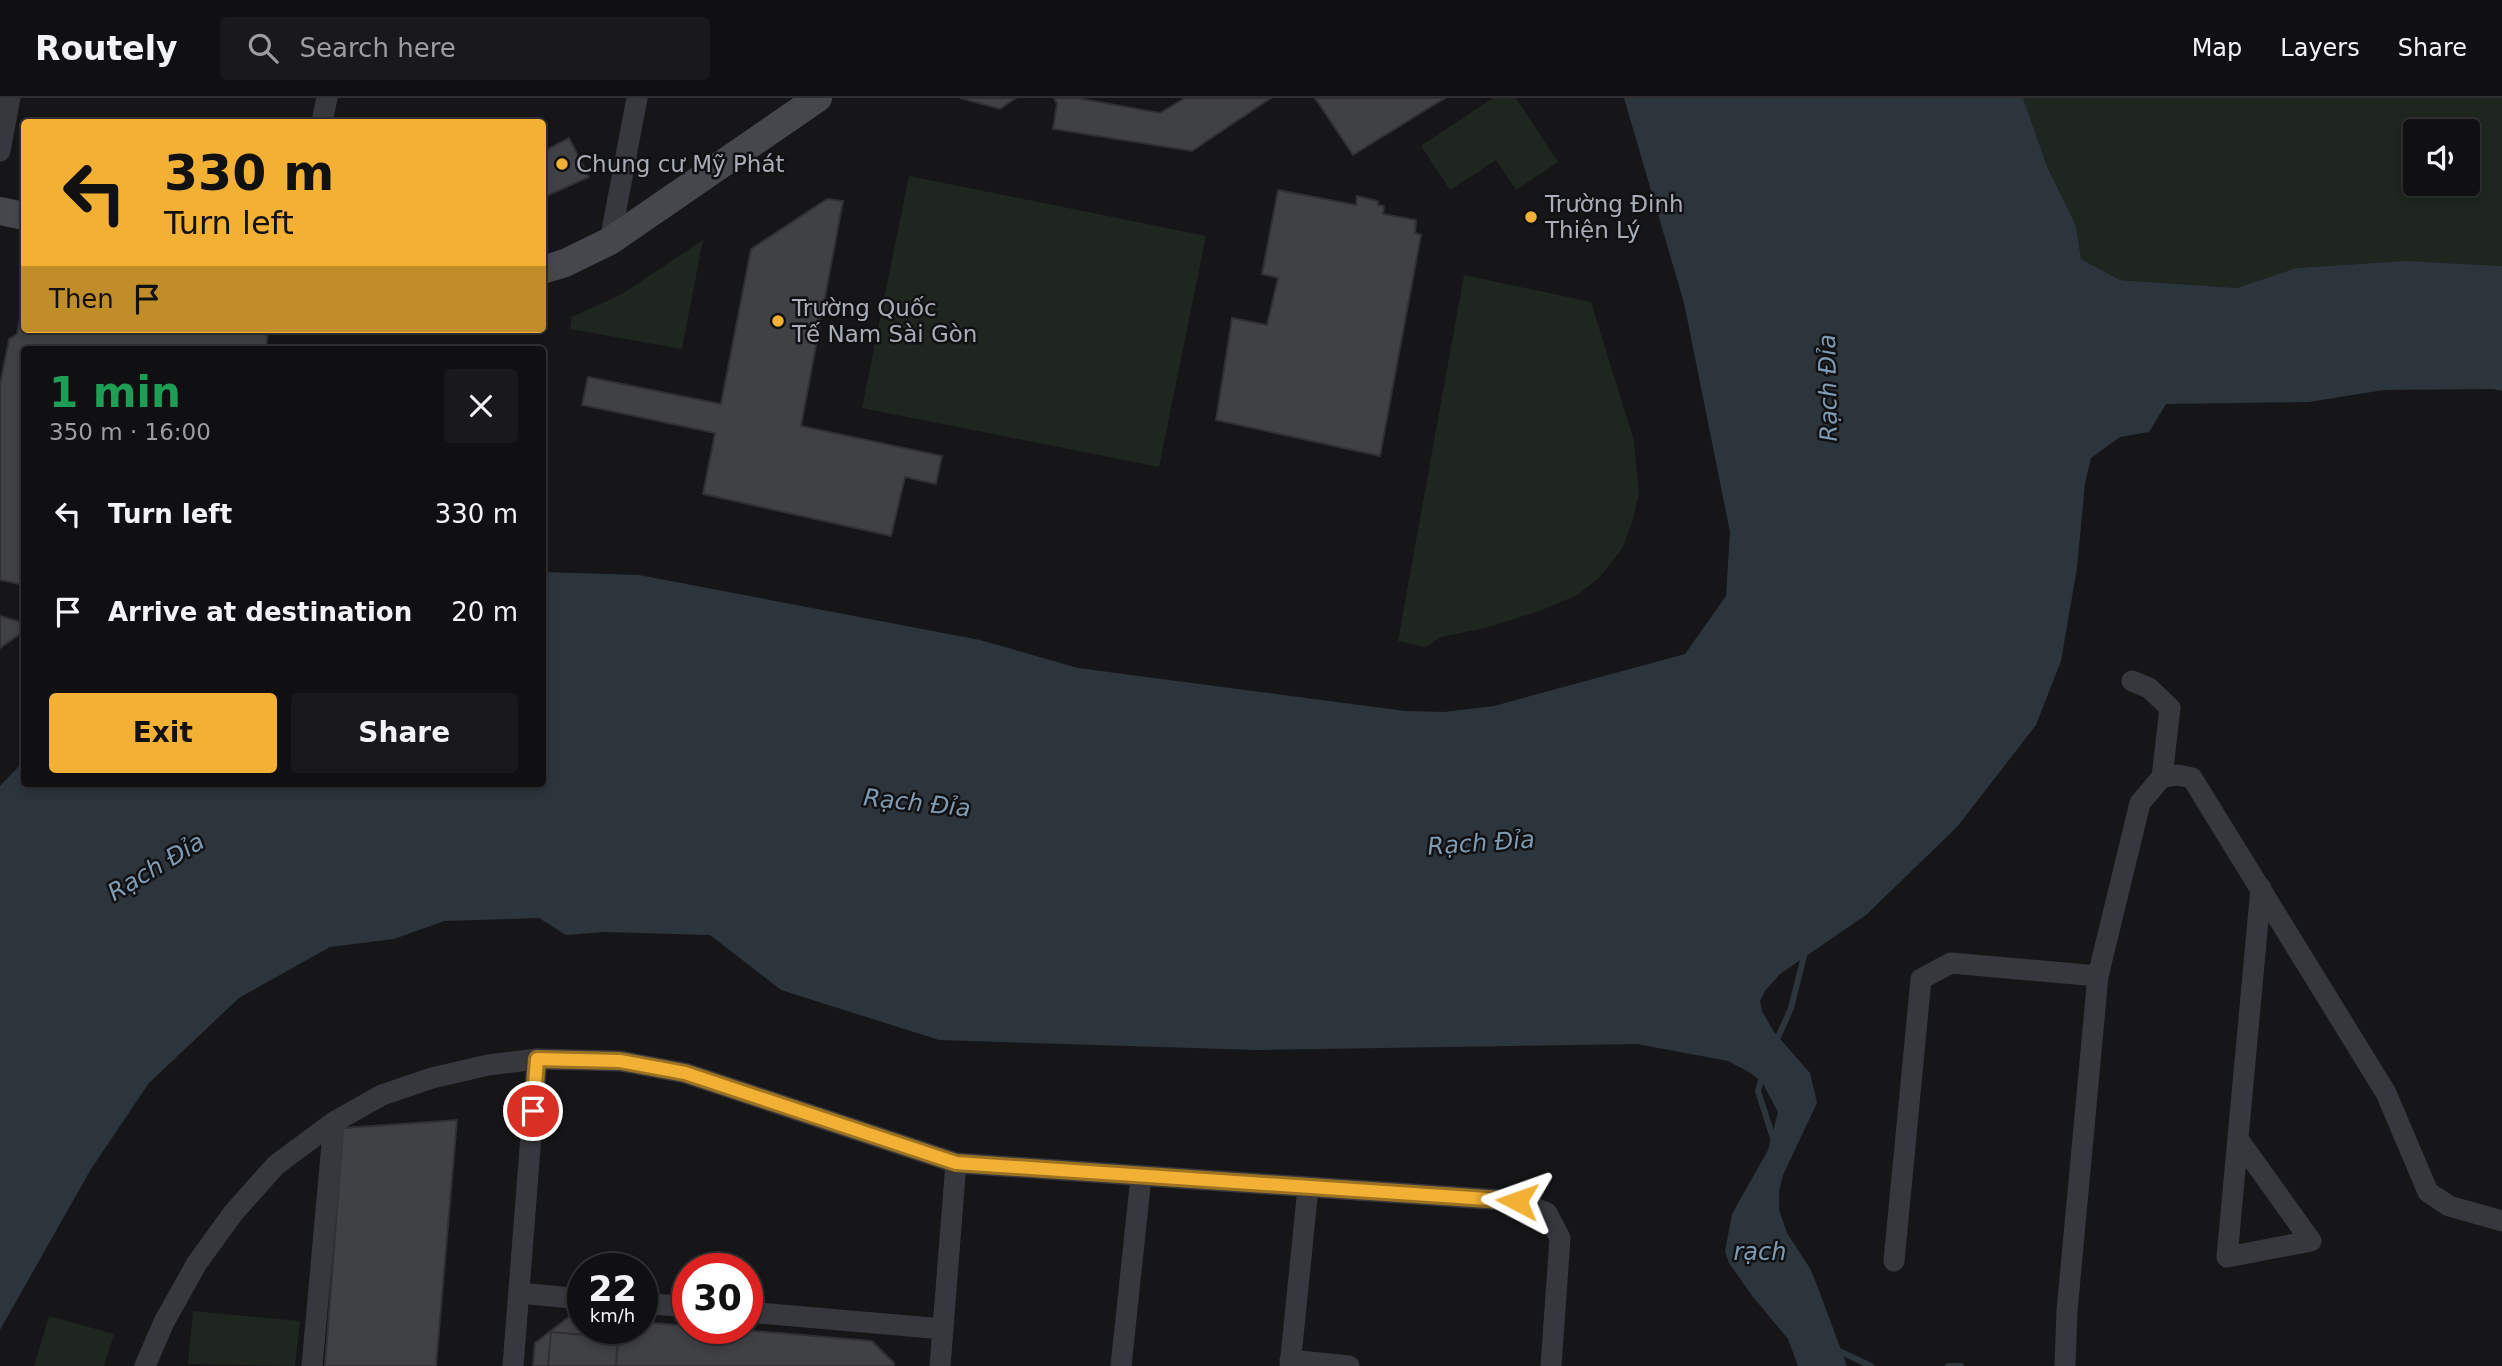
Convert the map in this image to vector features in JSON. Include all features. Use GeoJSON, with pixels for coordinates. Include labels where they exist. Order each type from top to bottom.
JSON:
{"type":"FeatureCollection","features":[{"type":"Feature","properties":{"kind":"main road"},"geometry":{"type":"LineString","coordinates":[[546,270],[610,240],[818,98]]}},
{"type":"Feature","properties":{"kind":"main road"},"geometry":{"type":"LineString","coordinates":[[0,211],[21,215]]}},
{"type":"Feature","properties":{"kind":"street"},"geometry":{"type":"LineString","coordinates":[[0,151],[10,98]]}},
{"type":"Feature","properties":{"kind":"street"},"geometry":{"type":"LineString","coordinates":[[323,119],[327,98]]}},
{"type":"Feature","properties":{"kind":"street"},"geometry":{"type":"LineString","coordinates":[[610,240],[637,98]]}},
{"type":"Feature","properties":{"kind":"street"},"geometry":{"type":"LineString","coordinates":[[2065,1366],[2067,1311],[2098,976],[2140,803],[2162,777],[2170,708],[2149,688],[2132,681]]}},
{"type":"Feature","properties":{"kind":"street"},"geometry":{"type":"LineString","coordinates":[[2162,777],[2178,775],[2192,778],[2386,1093],[2428,1192],[2449,1206],[2502,1221]]}},
{"type":"Feature","properties":{"kind":"street"},"geometry":{"type":"LineString","coordinates":[[2238,1139],[2311,1241],[2227,1257],[2261,888]]}},
{"type":"Feature","properties":{"kind":"street"},"geometry":{"type":"LineString","coordinates":[[1894,1261],[1921,979],[1951,963],[2098,976]]}},
{"type":"Feature","properties":{"kind":"street"},"geometry":{"type":"LineString","coordinates":[[513,1366],[537,1059]]}},
{"type":"Feature","properties":{"kind":"street"},"geometry":{"type":"LineString","coordinates":[[145,1366],[164,1322],[197,1263],[233,1212],[275,1165],[334,1122],[382,1095],[432,1078],[488,1065],[537,1059],[620,1061],[685,1073],[956,1163],[1517,1201],[1547,1213],[1560,1238],[1550,1366]]}},
{"type":"Feature","properties":{"kind":"street"},"geometry":{"type":"LineString","coordinates":[[312,1366],[334,1122]]}},
{"type":"Feature","properties":{"kind":"street"},"geometry":{"type":"LineString","coordinates":[[940,1366],[956,1163]]}},
{"type":"Feature","properties":{"kind":"street"},"geometry":{"type":"LineString","coordinates":[[1121,1366],[1141,1177]]}},
{"type":"Feature","properties":{"kind":"street"},"geometry":{"type":"LineString","coordinates":[[1308,1188],[1290,1363],[1349,1366]]}},
{"type":"Feature","properties":{"kind":"street"},"geometry":{"type":"LineString","coordinates":[[519,1293],[567,1298]]}},
{"type":"Feature","properties":{"kind":"street"},"geometry":{"type":"LineString","coordinates":[[763,1313],[943,1329]]}},
{"type":"Feature","properties":{"kind":"shaded area"},"geometry":{"type":"Polygon","coordinates":[[[1493,98],[1516,98],[1558,162],[1516,190],[1496,160],[1450,190],[1421,146],[1493,98]]]}},
{"type":"Feature","properties":{"kind":"shaded area"},"geometry":{"type":"Polygon","coordinates":[[[2023,98],[2502,98],[2502,266],[2406,261],[2296,268],[2238,288],[2120,280],[2081,259],[2076,226],[2047,166],[2023,98]]]}},
{"type":"Feature","properties":{"kind":"shaded area"},"geometry":{"type":"Polygon","coordinates":[[[909,176],[1206,236],[1159,467],[862,408],[909,176]]]}},
{"type":"Feature","properties":{"kind":"shaded area"},"geometry":{"type":"Polygon","coordinates":[[[703,240],[682,349],[570,329],[572,317],[622,294],[703,240]]]}},
{"type":"Feature","properties":{"kind":"shaded area"},"geometry":{"type":"Polygon","coordinates":[[[1464,275],[1591,302],[1634,441],[1639,493],[1622,549],[1598,579],[1577,595],[1540,611],[1485,628],[1441,637],[1425,647],[1398,641],[1464,275]]]}},
{"type":"Feature","properties":{"kind":"shaded area"},"geometry":{"type":"Polygon","coordinates":[[[193,1311],[300,1321],[295,1366],[188,1364],[193,1311]]]}},
{"type":"Feature","properties":{"kind":"shaded area"},"geometry":{"type":"Polygon","coordinates":[[[49,1316],[114,1334],[104,1366],[34,1366],[49,1316]]]}},
{"type":"Feature","properties":{"kind":"water"},"geometry":{"type":"Polygon","coordinates":[[[1624,98],[2023,98],[2047,166],[2076,226],[2081,259],[2120,280],[2237,288],[2296,268],[2406,261],[2502,266],[2502,391],[2384,390],[2309,402],[2166,404],[2149,432],[2120,437],[2091,458],[2085,483],[2077,568],[2061,661],[2036,725],[1957,827],[1866,915],[1780,974],[1765,991],[1760,1001],[1762,1011],[1774,1032],[1810,1073],[1817,1103],[1783,1175],[1779,1191],[1779,1210],[1787,1233],[1811,1270],[1847,1366],[1798,1366],[1788,1339],[1729,1263],[1725,1251],[1732,1214],[1768,1150],[1778,1112],[1762,1082],[1728,1061],[1637,1044],[1257,1050],[939,1040],[781,990],[710,935],[604,932],[566,935],[539,918],[444,921],[394,939],[330,947],[239,998],[149,1083],[91,1169],[0,1330],[0,786],[21,764],[21,787],[546,787],[546,572],[639,575],[980,640],[1078,668],[1405,711],[1444,712],[1494,706],[1685,654],[1726,596],[1730,532],[1684,303],[1624,98]]]}},
{"type":"Feature","properties":{"kind":"building"},"geometry":{"type":"Polygon","coordinates":[[[960,98],[1016,98],[1000,109],[960,98]]]}},
{"type":"Feature","properties":{"kind":"building"},"geometry":{"type":"Polygon","coordinates":[[[1054,98],[1077,98],[1160,113],[1185,98],[1271,98],[1192,151],[1053,129],[1057,104],[1054,98]]]}},
{"type":"Feature","properties":{"kind":"building"},"geometry":{"type":"Polygon","coordinates":[[[1315,98],[1445,98],[1353,155],[1315,98]]]}},
{"type":"Feature","properties":{"kind":"building","name":"Chung cư Mỹ Phát"},"geometry":{"type":"Polygon","coordinates":[[[569,138],[589,177],[546,196],[546,150],[569,138]]]}},
{"type":"Feature","properties":{"kind":"building"},"geometry":{"type":"Polygon","coordinates":[[[1278,190],[1356,205],[1357,196],[1378,201],[1378,205],[1384,206],[1383,214],[1416,220],[1415,233],[1421,235],[1380,456],[1216,420],[1232,318],[1267,325],[1278,278],[1262,274],[1278,190]]]}},
{"type":"Feature","properties":{"kind":"building","name":"Trường Quốc Tế Nam Sài Gòn"},"geometry":{"type":"Polygon","coordinates":[[[827,199],[843,201],[801,426],[942,456],[936,484],[905,477],[891,536],[703,494],[715,433],[582,405],[588,377],[721,404],[751,249],[827,199]]]}},
{"type":"Feature","properties":{"kind":"building"},"geometry":{"type":"Polygon","coordinates":[[[21,315],[21,333],[268,335],[266,346],[21,346],[21,584],[0,580],[0,385],[9,339],[17,334],[21,315]]]}},
{"type":"Feature","properties":{"kind":"building"},"geometry":{"type":"Polygon","coordinates":[[[0,616],[21,622],[21,633],[0,648],[0,616]]]}},
{"type":"Feature","properties":{"kind":"building"},"geometry":{"type":"Polygon","coordinates":[[[457,1120],[436,1366],[325,1366],[343,1128],[457,1120]]]}},
{"type":"Feature","properties":{"kind":"building"},"geometry":{"type":"Polygon","coordinates":[[[567,1318],[567,1344],[658,1344],[658,1323],[672,1325],[672,1344],[763,1344],[763,1332],[872,1341],[894,1366],[533,1366],[535,1343],[567,1318]]]}},
{"type":"Feature","properties":{"kind":"building"},"geometry":{"type":"Polygon","coordinates":[[[551,1332],[567,1333],[567,1344],[618,1344],[616,1366],[548,1366],[551,1332]]]}},
{"type":"Feature","properties":{"kind":"waterway"},"geometry":{"type":"LineString","coordinates":[[1776,1042],[1791,1008],[1805,952]]}},
{"type":"Feature","properties":{"kind":"waterway"},"geometry":{"type":"LineString","coordinates":[[1763,1074],[1758,1091],[1774,1141]]}},
{"type":"Feature","properties":{"kind":"waterway"},"geometry":{"type":"LineString","coordinates":[[1835,1349],[1871,1366]]}},
{"type":"Feature","properties":{"kind":"waterway"},"geometry":{"type":"LineString","coordinates":[[1948,1366],[1961,1366]]}},
{"type":"Feature","properties":{"kind":"place","name":"Chung cư Mỹ Phát"},"geometry":{"type":"Point","coordinates":[562,164]}},
{"type":"Feature","properties":{"kind":"place","name":"Trường Đinh Thiện Lý"},"geometry":{"type":"Point","coordinates":[1531,217]}},
{"type":"Feature","properties":{"kind":"place","name":"Trường Quốc Tế Nam Sài Gòn"},"geometry":{"type":"Point","coordinates":[778,321]}},
{"type":"Feature","properties":{"kind":"route"},"geometry":{"type":"LineString","coordinates":[[533,1111],[537,1059],[620,1061],[685,1073],[956,1163],[1517,1201]]}},
{"type":"Feature","properties":{"kind":"water label","name":"Rạch Đỉa"},"geometry":{"type":"Point","coordinates":[1828,388]}},
{"type":"Feature","properties":{"kind":"water label","name":"Rạch Đỉa"},"geometry":{"type":"Point","coordinates":[917,803]}},
{"type":"Feature","properties":{"kind":"water label","name":"Rạch Đỉa"},"geometry":{"type":"Point","coordinates":[1481,843]}},
{"type":"Feature","properties":{"kind":"water label","name":"Rạch Đỉa"},"geometry":{"type":"Point","coordinates":[156,867]}},
{"type":"Feature","properties":{"kind":"water label","name":"rạch"},"geometry":{"type":"Point","coordinates":[1760,1252]}}]}
